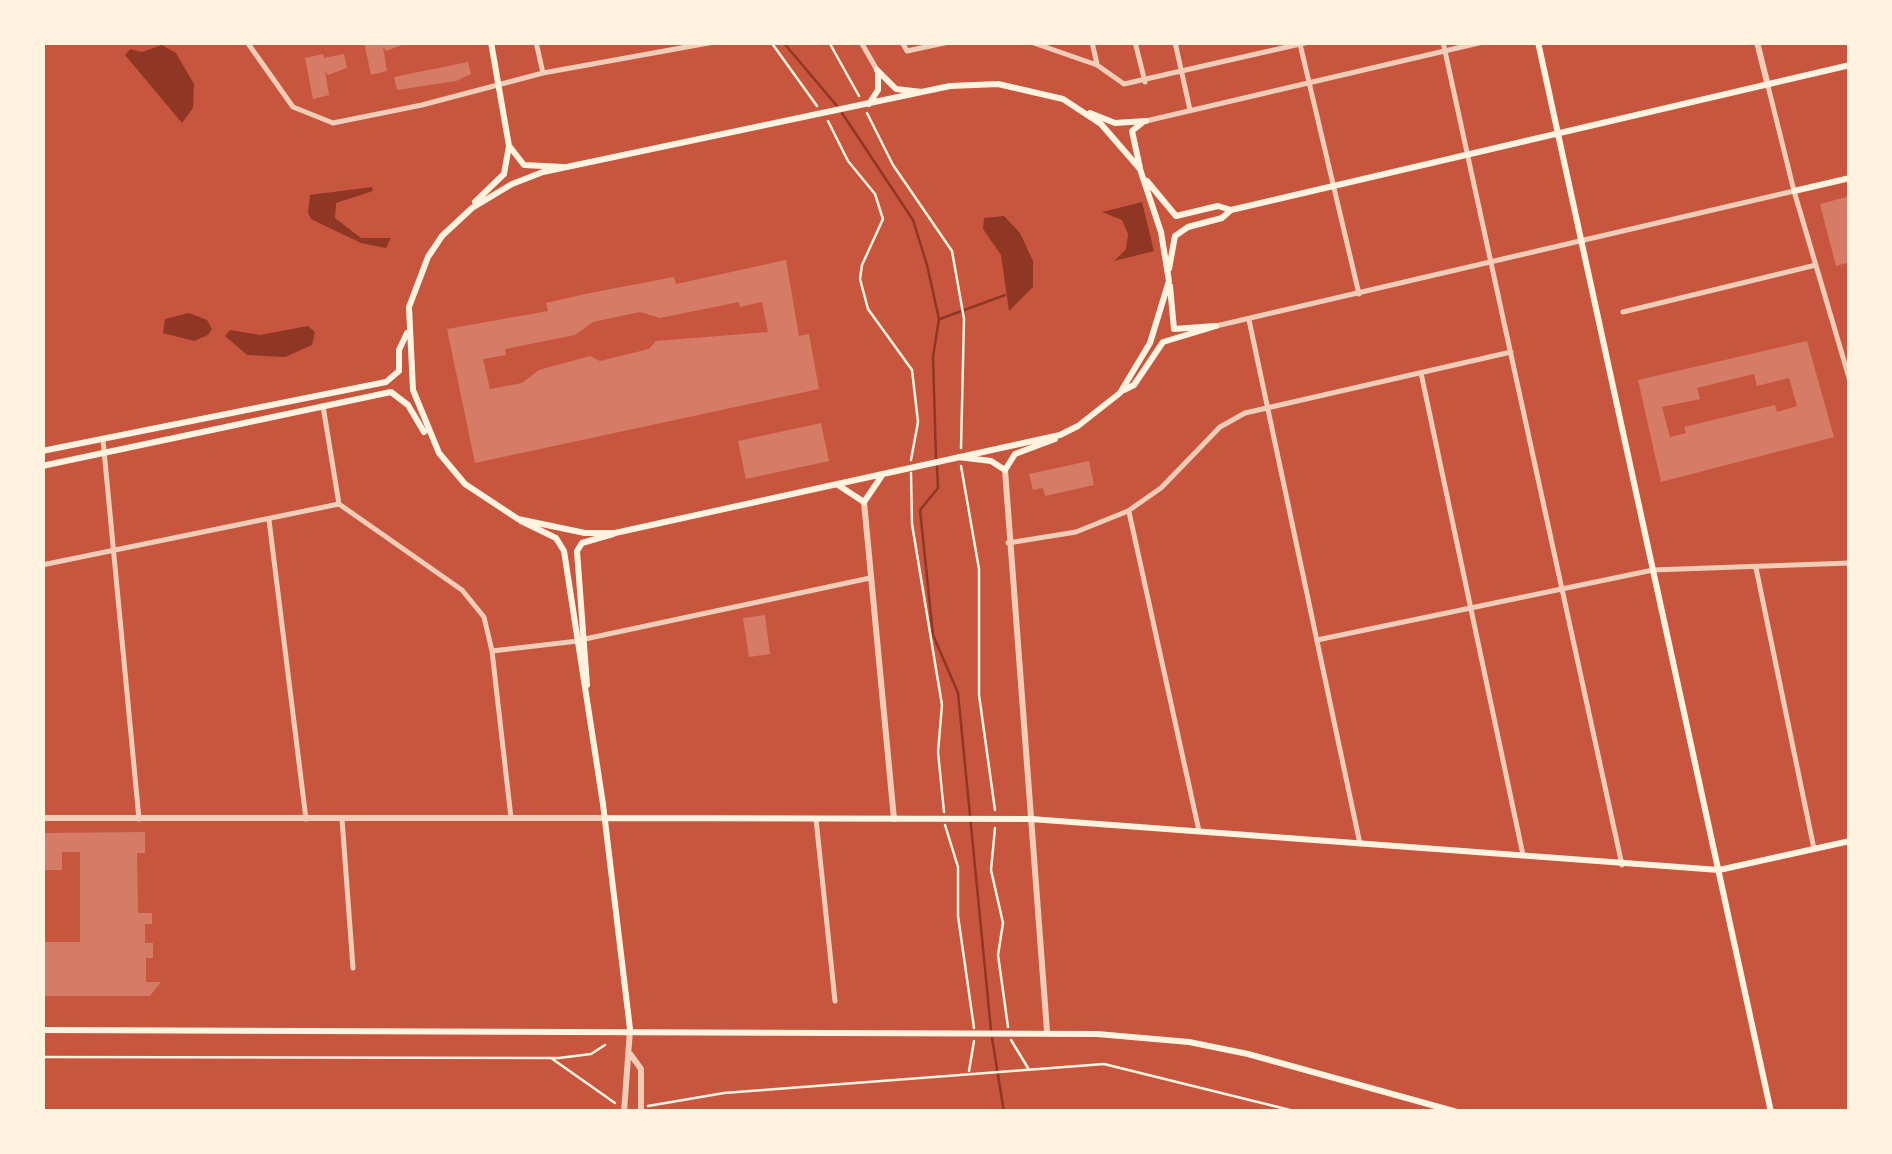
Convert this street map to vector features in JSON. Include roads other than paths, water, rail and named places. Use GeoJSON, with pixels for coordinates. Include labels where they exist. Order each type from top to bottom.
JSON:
{"type":"FeatureCollection","features":[{"type":"Feature","properties":{"kind":"main road"},"geometry":{"type":"LineString","coordinates":[[428,436],[413,390],[408,307],[428,257],[504,174],[509,146],[492,42]]}},
{"type":"Feature","properties":{"kind":"main road"},"geometry":{"type":"LineString","coordinates":[[1538,42],[1771,1112]]}},
{"type":"Feature","properties":{"kind":"main road"},"geometry":{"type":"LineString","coordinates":[[1169,268],[1174,262],[1175,236],[1188,227],[1222,218],[1231,210],[1850,65]]}},
{"type":"Feature","properties":{"kind":"main road"},"geometry":{"type":"LineString","coordinates":[[878,70],[896,89],[923,92]]}},
{"type":"Feature","properties":{"kind":"main road"},"geometry":{"type":"LineString","coordinates":[[878,70],[878,99]]}},
{"type":"Feature","properties":{"kind":"main road"},"geometry":{"type":"LineString","coordinates":[[472,208],[512,184],[568,169],[923,92],[998,84],[1045,92],[1116,124],[1146,121]]}},
{"type":"Feature","properties":{"kind":"main road"},"geometry":{"type":"LineString","coordinates":[[1077,108],[1101,124],[1176,216],[1218,206],[1231,210]]}},
{"type":"Feature","properties":{"kind":"main road"},"geometry":{"type":"LineString","coordinates":[[1140,169],[1132,131],[1146,121]]}},
{"type":"Feature","properties":{"kind":"main road"},"geometry":{"type":"LineString","coordinates":[[509,146],[524,165],[551,164],[568,169]]}},
{"type":"Feature","properties":{"kind":"main road"},"geometry":{"type":"LineString","coordinates":[[1794,191],[1850,178]]}},
{"type":"Feature","properties":{"kind":"main road"},"geometry":{"type":"LineString","coordinates":[[1146,180],[1169,268],[1174,329],[1216,326]]}},
{"type":"Feature","properties":{"kind":"main road"},"geometry":{"type":"LineString","coordinates":[[1120,392],[1150,344],[1169,281]]}},
{"type":"Feature","properties":{"kind":"main road"},"geometry":{"type":"LineString","coordinates":[[958,457],[991,461],[1005,470],[1015,454],[1060,435],[1134,385],[1163,342],[1216,326]]}},
{"type":"Feature","properties":{"kind":"main road"},"geometry":{"type":"LineString","coordinates":[[42,451],[381,383],[399,371],[399,350],[407,332]]}},
{"type":"Feature","properties":{"kind":"main road"},"geometry":{"type":"LineString","coordinates":[[42,466],[383,393],[399,394],[465,484],[562,542],[582,640]]}},
{"type":"Feature","properties":{"kind":"main road"},"geometry":{"type":"LineString","coordinates":[[630,1029],[582,640],[577,550],[582,543],[1060,435]]}},
{"type":"Feature","properties":{"kind":"main road"},"geometry":{"type":"LineString","coordinates":[[838,485],[864,502],[882,476]]}},
{"type":"Feature","properties":{"kind":"main road"},"geometry":{"type":"LineString","coordinates":[[518,518],[585,533],[616,533]]}},
{"type":"Feature","properties":{"kind":"main road"},"geometry":{"type":"LineString","coordinates":[[605,818],[1013,818],[1718,870],[1850,842]]}},
{"type":"Feature","properties":{"kind":"main road"},"geometry":{"type":"LineString","coordinates":[[42,1030],[1047,1031],[1189,1042],[1457,1112]]}},
{"type":"Feature","properties":{"kind":"street"},"geometry":{"type":"LineString","coordinates":[[247,42],[293,107],[333,123],[543,73],[714,42]]}},
{"type":"Feature","properties":{"kind":"street"},"geometry":{"type":"LineString","coordinates":[[536,42],[543,73]]}},
{"type":"Feature","properties":{"kind":"street"},"geometry":{"type":"LineString","coordinates":[[861,42],[878,70]]}},
{"type":"Feature","properties":{"kind":"street"},"geometry":{"type":"LineString","coordinates":[[902,42],[907,51],[949,42]]}},
{"type":"Feature","properties":{"kind":"street"},"geometry":{"type":"LineString","coordinates":[[1032,42],[1097,65],[1124,84],[1182,74],[1308,42]]}},
{"type":"Feature","properties":{"kind":"street"},"geometry":{"type":"LineString","coordinates":[[1092,42],[1097,65]]}},
{"type":"Feature","properties":{"kind":"street"},"geometry":{"type":"LineString","coordinates":[[1135,42],[1144,82]]}},
{"type":"Feature","properties":{"kind":"street"},"geometry":{"type":"LineString","coordinates":[[1175,42],[1190,110]]}},
{"type":"Feature","properties":{"kind":"street"},"geometry":{"type":"LineString","coordinates":[[1443,42],[1622,865]]}},
{"type":"Feature","properties":{"kind":"street"},"geometry":{"type":"LineString","coordinates":[[1146,121],[1483,42]]}},
{"type":"Feature","properties":{"kind":"street"},"geometry":{"type":"LineString","coordinates":[[1757,42],[1794,191],[1850,381]]}},
{"type":"Feature","properties":{"kind":"street"},"geometry":{"type":"LineString","coordinates":[[1300,44],[1359,294]]}},
{"type":"Feature","properties":{"kind":"street"},"geometry":{"type":"LineString","coordinates":[[1216,326],[1794,191]]}},
{"type":"Feature","properties":{"kind":"street"},"geometry":{"type":"LineString","coordinates":[[1623,312],[1816,265]]}},
{"type":"Feature","properties":{"kind":"street"},"geometry":{"type":"LineString","coordinates":[[1249,320],[1360,844]]}},
{"type":"Feature","properties":{"kind":"street"},"geometry":{"type":"LineString","coordinates":[[1008,544],[1076,532],[1128,511],[1173,477],[1220,427],[1268,408],[1511,352]]}},
{"type":"Feature","properties":{"kind":"street"},"geometry":{"type":"LineString","coordinates":[[1421,373],[1524,858]]}},
{"type":"Feature","properties":{"kind":"street"},"geometry":{"type":"LineString","coordinates":[[323,406],[339,504],[462,590],[484,617],[492,651],[511,818]]}},
{"type":"Feature","properties":{"kind":"street"},"geometry":{"type":"LineString","coordinates":[[103,440],[139,818]]}},
{"type":"Feature","properties":{"kind":"street"},"geometry":{"type":"LineString","coordinates":[[1005,470],[1047,1031]]}},
{"type":"Feature","properties":{"kind":"street"},"geometry":{"type":"LineString","coordinates":[[864,502],[894,818]]}},
{"type":"Feature","properties":{"kind":"street"},"geometry":{"type":"LineString","coordinates":[[42,565],[339,504]]}},
{"type":"Feature","properties":{"kind":"street"},"geometry":{"type":"LineString","coordinates":[[1128,511],[1199,831]]}},
{"type":"Feature","properties":{"kind":"street"},"geometry":{"type":"LineString","coordinates":[[269,520],[306,819]]}},
{"type":"Feature","properties":{"kind":"street"},"geometry":{"type":"LineString","coordinates":[[1317,640],[1653,570],[1850,562]]}},
{"type":"Feature","properties":{"kind":"street"},"geometry":{"type":"LineString","coordinates":[[1755,567],[1814,849]]}},
{"type":"Feature","properties":{"kind":"street"},"geometry":{"type":"LineString","coordinates":[[492,651],[582,640],[874,578]]}},
{"type":"Feature","properties":{"kind":"street"},"geometry":{"type":"LineString","coordinates":[[42,818],[605,818]]}},
{"type":"Feature","properties":{"kind":"street"},"geometry":{"type":"LineString","coordinates":[[342,819],[353,968]]}},
{"type":"Feature","properties":{"kind":"street"},"geometry":{"type":"LineString","coordinates":[[816,819],[835,1001]]}},
{"type":"Feature","properties":{"kind":"street"},"geometry":{"type":"LineString","coordinates":[[624,1112],[624,1068],[630,1054],[630,1029]]}},
{"type":"Feature","properties":{"kind":"street"},"geometry":{"type":"LineString","coordinates":[[630,1054],[641,1069],[640,1109]]}},
{"type":"Feature","properties":{"kind":"waterway"},"geometry":{"type":"LineString","coordinates":[[783,42],[837,106]]}},
{"type":"Feature","properties":{"kind":"waterway"},"geometry":{"type":"LineString","coordinates":[[842,113],[913,220],[927,265],[939,319],[933,357],[936,459]]}},
{"type":"Feature","properties":{"kind":"waterway"},"geometry":{"type":"LineString","coordinates":[[940,319],[1005,295]]}},
{"type":"Feature","properties":{"kind":"waterway"},"geometry":{"type":"LineString","coordinates":[[937,467],[938,488],[920,510],[933,635],[958,693],[991,1030]]}},
{"type":"Feature","properties":{"kind":"waterway"},"geometry":{"type":"LineString","coordinates":[[992,1038],[1004,1112]]}}]}
